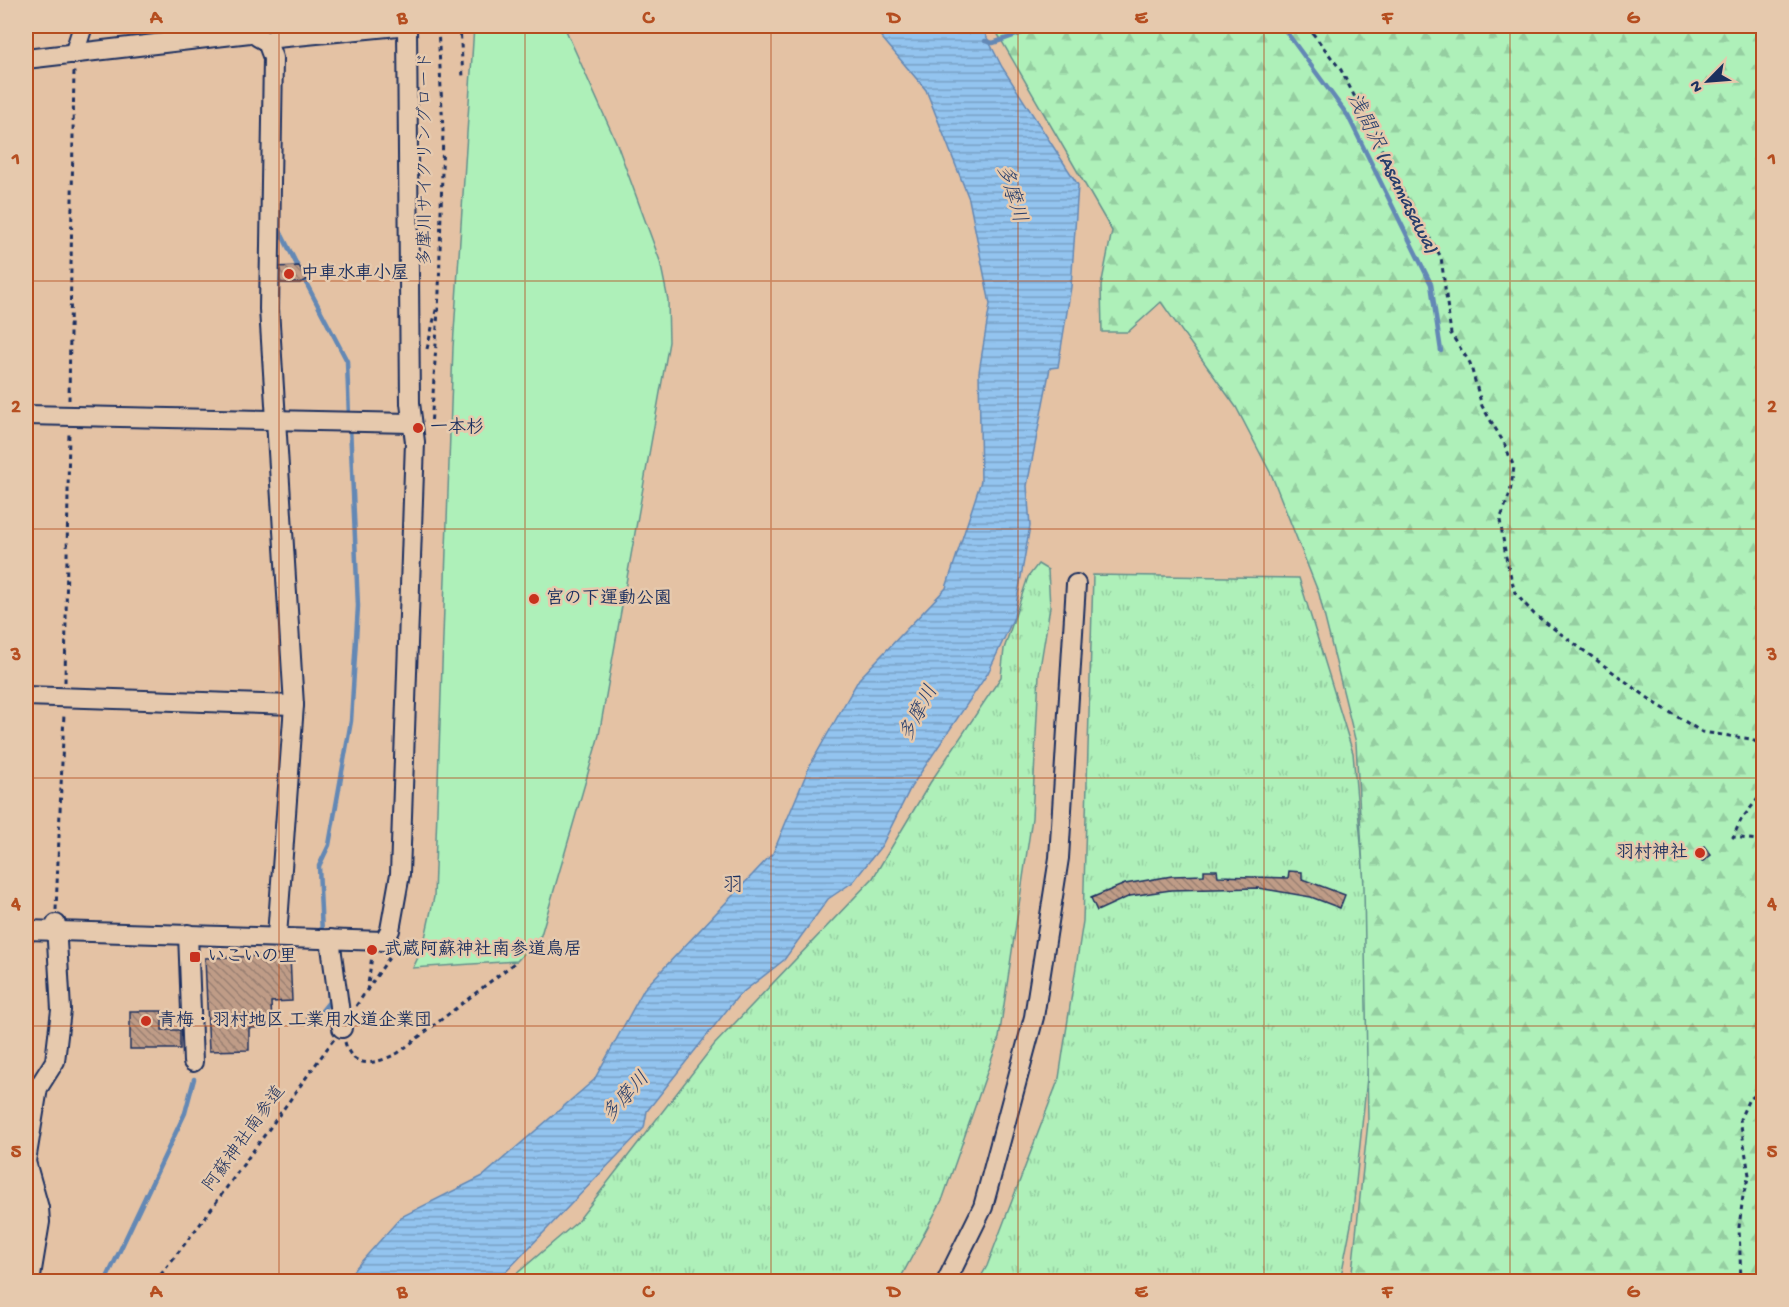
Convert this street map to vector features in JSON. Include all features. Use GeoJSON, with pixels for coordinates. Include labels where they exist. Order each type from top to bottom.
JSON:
{"type":"FeatureCollection","features":[{"type":"Feature","properties":{"kind":"street"},"geometry":{"type":"LineString","coordinates":[[74,54],[83,26]]}},
{"type":"Feature","properties":{"kind":"street"},"geometry":{"type":"LineString","coordinates":[[26,59],[249,29],[275,39],[398,26]]}},
{"type":"Feature","properties":{"kind":"street"},"geometry":{"type":"LineString","coordinates":[[26,930],[57,927],[384,941],[390,930],[400,874],[416,442],[411,423],[407,26]]}},
{"type":"Feature","properties":{"kind":"street"},"geometry":{"type":"LineString","coordinates":[[275,39],[269,309],[278,420],[294,705],[277,936]]}},
{"type":"Feature","properties":{"kind":"street"},"geometry":{"type":"LineString","coordinates":[[26,415],[411,423]]}},
{"type":"Feature","properties":{"kind":"street"},"geometry":{"type":"LineString","coordinates":[[946,1281],[983,1207],[1034,1017],[1059,858],[1076,584]]}},
{"type":"Feature","properties":{"kind":"street"},"geometry":{"type":"LineString","coordinates":[[26,696],[294,705]]}},
{"type":"Feature","properties":{"kind":"street"},"geometry":{"type":"LineString","coordinates":[[30,1281],[40,1215],[26,1161],[38,1088],[55,1061],[62,1010],[57,927]]}},
{"type":"Feature","properties":{"kind":"street"},"geometry":{"type":"LineString","coordinates":[[188,934],[193,1062]]}},
{"type":"Feature","properties":{"kind":"street"},"geometry":{"type":"LineString","coordinates":[[325,939],[342,1028]]}},
{"type":"Feature","properties":{"kind":"path","name":"多摩川サイクリングロード"},"geometry":{"type":"LineString","coordinates":[[438,26],[443,131],[439,292]]}},
{"type":"Feature","properties":{"kind":"path"},"geometry":{"type":"LineString","coordinates":[[460,26],[463,78]]}},
{"type":"Feature","properties":{"kind":"path"},"geometry":{"type":"LineString","coordinates":[[1307,26],[1341,70],[1410,205],[1441,257],[1451,334],[1470,363],[1482,406],[1504,443],[1514,467],[1510,493],[1500,520],[1515,593],[1534,614],[1655,703],[1702,732],[1751,739],[1764,747]]}},
{"type":"Feature","properties":{"kind":"path"},"geometry":{"type":"LineString","coordinates":[[1758,26],[1764,34]]}},
{"type":"Feature","properties":{"kind":"path"},"geometry":{"type":"LineString","coordinates":[[57,927],[64,696],[74,54]]}},
{"type":"Feature","properties":{"kind":"path"},"geometry":{"type":"LineString","coordinates":[[1764,75],[1764,96]]}},
{"type":"Feature","properties":{"kind":"path"},"geometry":{"type":"LineString","coordinates":[[1764,791],[1741,820],[1733,837],[1758,840],[1764,838]]}},
{"type":"Feature","properties":{"kind":"path"},"geometry":{"type":"LineString","coordinates":[[363,954],[372,954],[367,992]]}},
{"type":"Feature","properties":{"kind":"path"},"geometry":{"type":"LineString","coordinates":[[351,999],[353,1010],[392,954]]}},
{"type":"Feature","properties":{"kind":"path"},"geometry":{"type":"LineString","coordinates":[[342,1028],[346,1046],[352,1058],[364,1064],[379,1063],[398,1053],[517,961]]}},
{"type":"Feature","properties":{"kind":"path","name":"阿蘇神社南参道"},"geometry":{"type":"LineString","coordinates":[[155,1281],[201,1223],[342,1028]]}},
{"type":"Feature","properties":{"kind":"path"},"geometry":{"type":"LineString","coordinates":[[1741,1281],[1739,1227],[1743,1196],[1749,1175],[1740,1119],[1748,1101],[1764,1088]]}},
{"type":"Feature","properties":{"kind":"green space","name":"宮の下運動公園"},"geometry":{"type":"Polygon","coordinates":[[[474,26],[564,26],[617,144],[660,261],[668,300],[669,342],[599,735],[541,935],[517,961],[413,968],[423,947],[434,897],[453,347],[474,26]]]}},
{"type":"Feature","properties":{"kind":"green space"},"geometry":{"type":"Polygon","coordinates":[[[993,26],[1763,26],[1763,1281],[1351,1281],[1368,1122],[1364,887],[1356,743],[1319,594],[1272,476],[1236,407],[1161,302],[1128,332],[1102,332],[1101,286],[1112,231],[993,26]]]}},
{"type":"Feature","properties":{"kind":"green space"},"geometry":{"type":"Polygon","coordinates":[[[1038,564],[1048,570],[1050,607],[1039,674],[1032,818],[999,1038],[943,1198],[899,1281],[508,1281],[577,1222],[714,1045],[873,878],[930,783],[1001,677],[1004,649],[1028,577],[1038,564]]]}},
{"type":"Feature","properties":{"kind":"green space"},"geometry":{"type":"Polygon","coordinates":[[[1093,575],[1299,578],[1353,753],[1375,1002],[1352,1220],[1340,1281],[978,1282],[987,1266],[1059,1078],[1083,921],[1093,575]]]}},
{"type":"Feature","properties":{"kind":"water","name":"多摩川"},"geometry":{"type":"Polygon","coordinates":[[[872,26],[981,26],[1002,67],[1078,185],[1071,287],[1058,367],[1050,368],[1027,486],[1030,526],[1014,617],[988,673],[911,787],[882,845],[853,882],[828,899],[784,960],[738,996],[647,1111],[644,1128],[497,1281],[344,1281],[401,1217],[483,1176],[594,1080],[644,989],[773,853],[810,765],[859,679],[946,588],[981,481],[979,372],[990,304],[969,199],[926,90],[872,26]]]}},
{"type":"Feature","properties":{"kind":"building","name":"中車水車小屋"},"geometry":{"type":"Polygon","coordinates":[[[299,266],[307,280],[300,283],[274,283],[274,267],[299,266]]]}},
{"type":"Feature","properties":{"kind":"building","name":"羽村神社"},"geometry":{"type":"Polygon","coordinates":[[[1704,846],[1711,855],[1702,862],[1696,853],[1704,846]]]}},
{"type":"Feature","properties":{"kind":"building"},"geometry":{"type":"Polygon","coordinates":[[[1204,870],[1217,870],[1218,876],[1288,878],[1289,871],[1302,872],[1302,879],[1345,895],[1340,908],[1311,897],[1258,888],[1171,890],[1130,896],[1097,911],[1091,898],[1125,884],[1172,876],[1204,875],[1204,870]]]}},
{"type":"Feature","properties":{"kind":"building"},"geometry":{"type":"Polygon","coordinates":[[[290,955],[292,1001],[271,1002],[272,1027],[249,1028],[249,1050],[209,1051],[205,958],[290,955]]]}},
{"type":"Feature","properties":{"kind":"building","name":"青梅・羽村地区 工業用水道企業団"},"geometry":{"type":"Polygon","coordinates":[[[130,1011],[162,1011],[162,1030],[180,1030],[180,1049],[130,1049],[130,1011]]]}},
{"type":"Feature","properties":{"kind":"waterway","name":"浅間沢 (Asamasawa)"},"geometry":{"type":"LineString","coordinates":[[985,41],[993,43],[1042,26]]}},
{"type":"Feature","properties":{"kind":"waterway","name":"浅間沢 (Asamasawa)"},"geometry":{"type":"LineString","coordinates":[[1282,26],[1348,116],[1431,284],[1441,351]]}},
{"type":"Feature","properties":{"kind":"waterway"},"geometry":{"type":"LineString","coordinates":[[279,229],[299,269]]}},
{"type":"Feature","properties":{"kind":"waterway"},"geometry":{"type":"LineString","coordinates":[[303,277],[347,361],[349,417]]}},
{"type":"Feature","properties":{"kind":"waterway"},"geometry":{"type":"LineString","coordinates":[[322,934],[319,866],[329,845],[351,721],[358,606],[350,425]]}},
{"type":"Feature","properties":{"kind":"waterway"},"geometry":{"type":"LineString","coordinates":[[308,1018],[321,1012],[329,1002],[328,987]]}},
{"type":"Feature","properties":{"kind":"waterway"},"geometry":{"type":"LineString","coordinates":[[105,1282],[185,1113],[194,1079]]}},
{"type":"Feature","properties":{"kind":"place","name":"中車水車小屋"},"geometry":{"type":"Point","coordinates":[289,274]}},
{"type":"Feature","properties":{"kind":"place","name":"一本杉"},"geometry":{"type":"Point","coordinates":[418,428]}},
{"type":"Feature","properties":{"kind":"place","name":"宮の下運動公園"},"geometry":{"type":"Point","coordinates":[534,599]}},
{"type":"Feature","properties":{"kind":"place","name":"羽村神社"},"geometry":{"type":"Point","coordinates":[1700,853]}},
{"type":"Feature","properties":{"kind":"place","name":"武蔵阿蘇神社南参道鳥居"},"geometry":{"type":"Point","coordinates":[372,950]}},
{"type":"Feature","properties":{"kind":"place","name":"いこいの里"},"geometry":{"type":"Point","coordinates":[195,957]}},
{"type":"Feature","properties":{"kind":"place","name":"青梅・羽村地区 工業用水道企業団"},"geometry":{"type":"Point","coordinates":[146,1021]}},
{"type":"Feature","properties":{"kind":"district","name":"羽"},"geometry":{"type":"Point","coordinates":[733,887]}}]}
